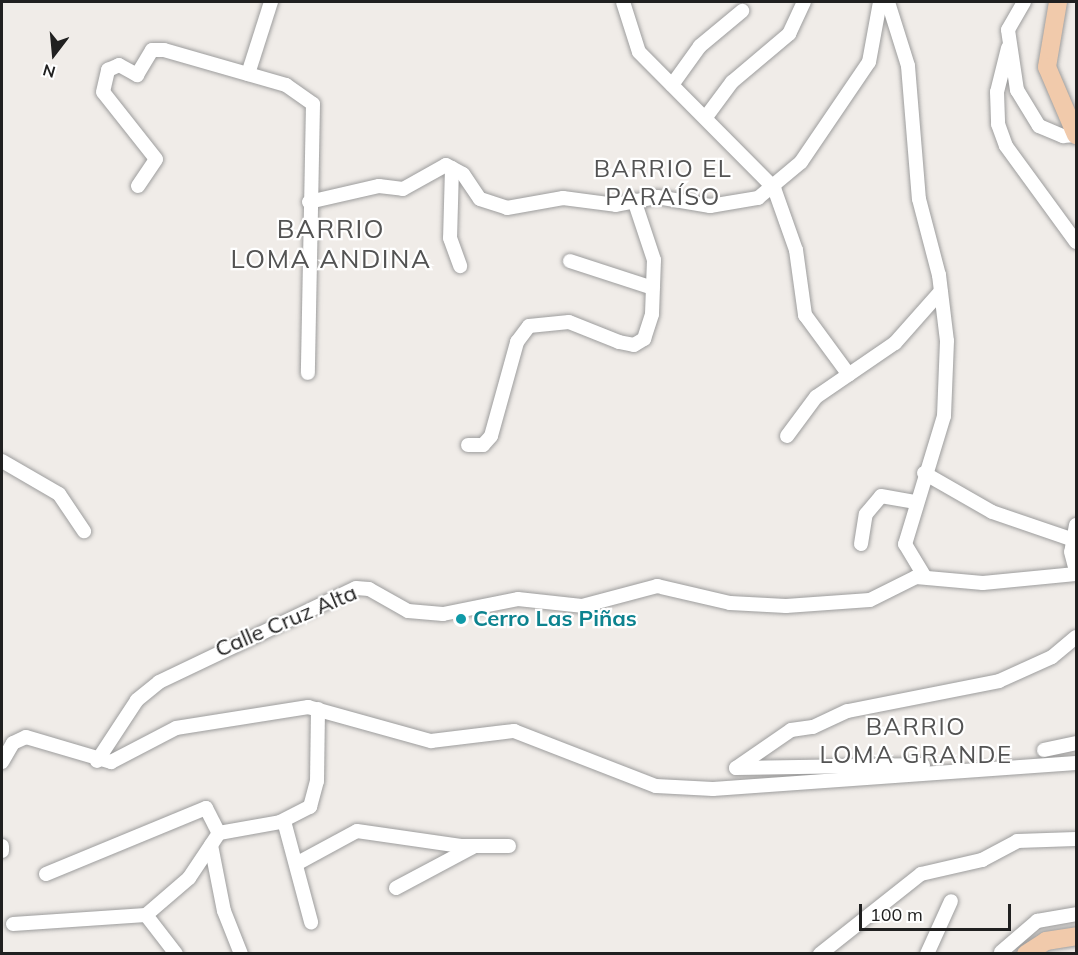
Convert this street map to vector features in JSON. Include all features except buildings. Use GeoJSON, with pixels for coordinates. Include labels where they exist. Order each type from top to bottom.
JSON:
{"type":"FeatureCollection","features":[{"type":"Feature","properties":{"kind":"main road"},"geometry":{"type":"LineString","coordinates":[[1058,2],[1047,67],[1077,135]]}},
{"type":"Feature","properties":{"kind":"main road"},"geometry":{"type":"LineString","coordinates":[[1026,954],[1046,941],[1077,936]]}},
{"type":"Feature","properties":{"kind":"street"},"geometry":{"type":"LineString","coordinates":[[248,74],[271,2]]}},
{"type":"Feature","properties":{"kind":"street"},"geometry":{"type":"LineString","coordinates":[[623,2],[634,44],[774,188],[796,250],[805,315],[849,375]]}},
{"type":"Feature","properties":{"kind":"street"},"geometry":{"type":"LineString","coordinates":[[706,117],[732,82],[789,34],[804,2]]}},
{"type":"Feature","properties":{"kind":"street"},"geometry":{"type":"LineString","coordinates":[[452,168],[491,206],[563,198],[616,205],[634,200],[728,206],[774,188],[801,162],[869,62],[880,2]]}},
{"type":"Feature","properties":{"kind":"street"},"geometry":{"type":"LineString","coordinates":[[888,2],[908,66],[919,199],[941,291],[947,341],[944,416],[914,502],[905,544],[924,576],[983,583],[1077,573],[1071,539],[1077,525]]}},
{"type":"Feature","properties":{"kind":"street"},"geometry":{"type":"LineString","coordinates":[[1024,2],[1008,30],[1008,48],[997,92],[998,124],[1006,146],[1077,242]]}},
{"type":"Feature","properties":{"kind":"street"},"geometry":{"type":"LineString","coordinates":[[672,85],[700,46],[742,11]]}},
{"type":"Feature","properties":{"kind":"street"},"geometry":{"type":"LineString","coordinates":[[1008,48],[1028,115],[1053,134],[1077,135]]}},
{"type":"Feature","properties":{"kind":"street"},"geometry":{"type":"LineString","coordinates":[[138,186],[156,159],[103,92],[108,70],[119,65],[137,75],[152,50],[164,50],[286,85],[313,104],[309,202],[309,373]]}},
{"type":"Feature","properties":{"kind":"street"},"geometry":{"type":"LineString","coordinates":[[309,202],[380,186],[403,189],[429,172],[452,168]]}},
{"type":"Feature","properties":{"kind":"street"},"geometry":{"type":"LineString","coordinates":[[452,168],[450,238],[460,266]]}},
{"type":"Feature","properties":{"kind":"street"},"geometry":{"type":"LineString","coordinates":[[468,445],[483,445],[491,436],[517,342],[529,326],[569,322],[634,345],[644,339],[653,288],[654,260],[634,200]]}},
{"type":"Feature","properties":{"kind":"street"},"geometry":{"type":"LineString","coordinates":[[570,261],[653,288]]}},
{"type":"Feature","properties":{"kind":"street"},"geometry":{"type":"LineString","coordinates":[[787,436],[816,398],[895,343],[941,291]]}},
{"type":"Feature","properties":{"kind":"street"},"geometry":{"type":"LineString","coordinates":[[2,462],[59,494],[84,531]]}},
{"type":"Feature","properties":{"kind":"street"},"geometry":{"type":"LineString","coordinates":[[924,473],[992,512],[1071,539]]}},
{"type":"Feature","properties":{"kind":"street"},"geometry":{"type":"LineString","coordinates":[[861,544],[866,514],[881,496],[914,502]]}},
{"type":"Feature","properties":{"kind":"street","name":"Calle Cruz Alta"},"geometry":{"type":"LineString","coordinates":[[97,762],[137,700],[159,682],[356,588],[369,589],[408,611],[443,614],[518,599],[582,606],[657,586],[730,603],[831,603],[870,600],[924,576]]}},
{"type":"Feature","properties":{"kind":"street"},"geometry":{"type":"LineString","coordinates":[[1077,637],[1052,657],[999,681],[848,711],[784,733],[736,768],[1077,763]]}},
{"type":"Feature","properties":{"kind":"street"},"geometry":{"type":"LineString","coordinates":[[2,762],[13,743],[26,737],[97,762],[120,759],[163,733],[197,723],[296,707],[318,709],[431,741],[514,731],[656,786],[713,789],[1077,763]]}},
{"type":"Feature","properties":{"kind":"street"},"geometry":{"type":"LineString","coordinates":[[13,924],[146,915],[189,878],[215,839],[284,821],[314,800],[318,709]]}},
{"type":"Feature","properties":{"kind":"street"},"geometry":{"type":"LineString","coordinates":[[1044,750],[1077,744]]}},
{"type":"Feature","properties":{"kind":"street"},"geometry":{"type":"LineString","coordinates":[[46,874],[206,808],[215,839],[224,911],[241,954]]}},
{"type":"Feature","properties":{"kind":"street"},"geometry":{"type":"LineString","coordinates":[[284,821],[311,922]]}},
{"type":"Feature","properties":{"kind":"street"},"geometry":{"type":"LineString","coordinates":[[296,864],[357,831],[474,846],[509,846]]}},
{"type":"Feature","properties":{"kind":"street"},"geometry":{"type":"LineString","coordinates":[[820,954],[921,874],[982,860],[1017,841],[1077,839]]}},
{"type":"Feature","properties":{"kind":"street"},"geometry":{"type":"LineString","coordinates":[[2,846],[2,851]]}},
{"type":"Feature","properties":{"kind":"street"},"geometry":{"type":"LineString","coordinates":[[396,888],[474,846]]}},
{"type":"Feature","properties":{"kind":"street"},"geometry":{"type":"LineString","coordinates":[[927,954],[951,901]]}},
{"type":"Feature","properties":{"kind":"street"},"geometry":{"type":"LineString","coordinates":[[1001,952],[1037,921],[1077,914]]}},
{"type":"Feature","properties":{"kind":"street"},"geometry":{"type":"LineString","coordinates":[[146,915],[171,940],[176,954]]}},
{"type":"Feature","properties":{"kind":"place","name":"Cerro Las Piñas"},"geometry":{"type":"Point","coordinates":[461,619]}},
{"type":"Feature","properties":{"kind":"district","name":"BARRIO EL PARAÍSO"},"geometry":{"type":"Point","coordinates":[663,183]}},
{"type":"Feature","properties":{"kind":"district","name":"BARRIO LOMA ANDINA"},"geometry":{"type":"Point","coordinates":[331,244]}},
{"type":"Feature","properties":{"kind":"district","name":"BARRIO LOMA GRANDE"},"geometry":{"type":"Point","coordinates":[916,741]}}]}
